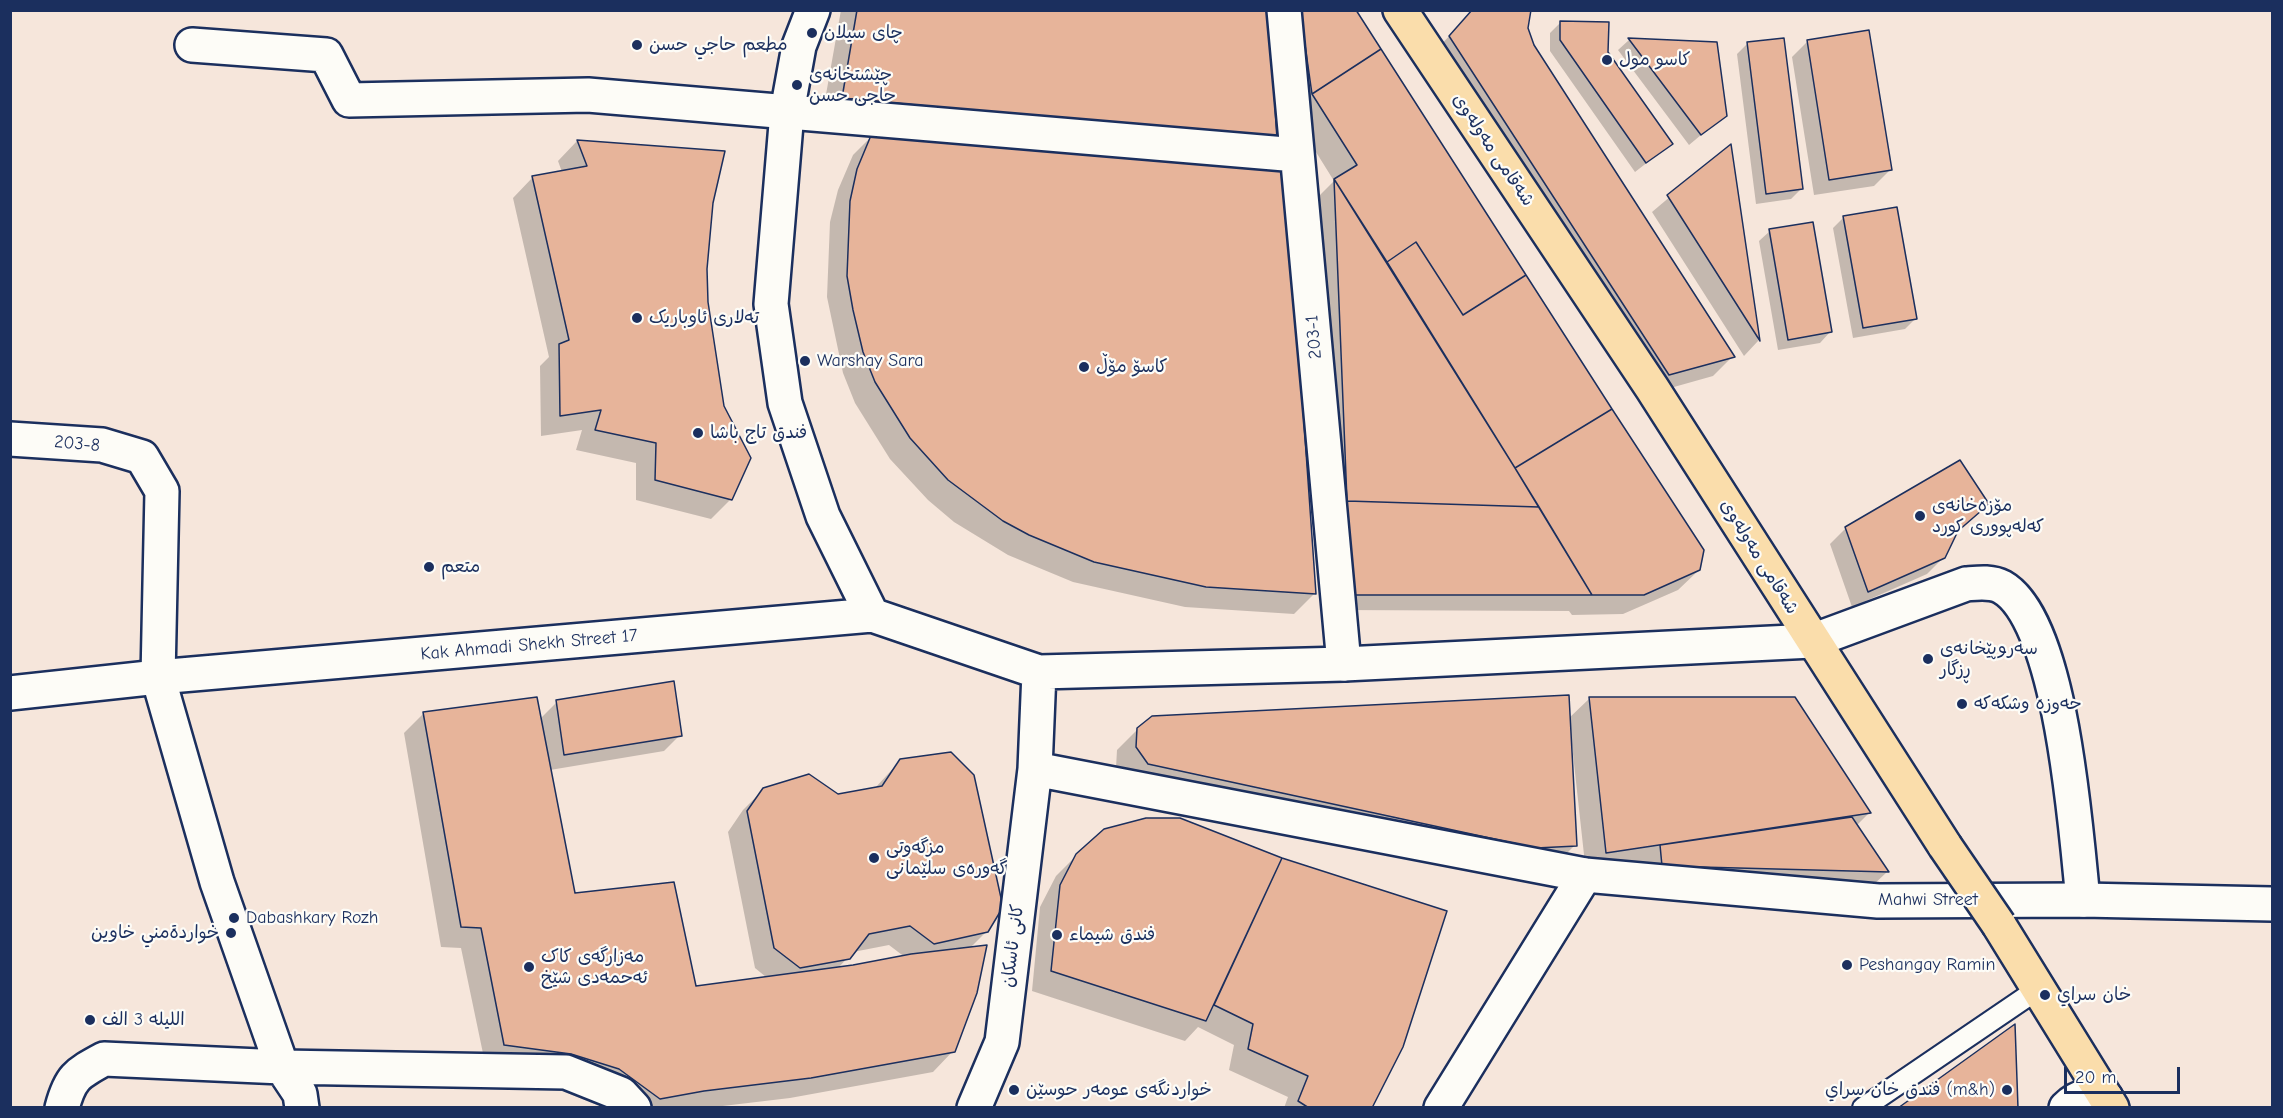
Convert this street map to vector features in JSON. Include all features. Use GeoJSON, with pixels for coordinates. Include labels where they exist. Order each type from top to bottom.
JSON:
{"type":"FeatureCollection","features":[{"type":"Feature","properties":{"kind":"main road","name":"شەقامی مەولەوی"},"geometry":{"type":"LineString","coordinates":[[1400,10],[1652,388],[1812,641],[1999,925],[2109,1103]]}},
{"type":"Feature","properties":{"kind":"street"},"geometry":{"type":"LineString","coordinates":[[813,10],[800,46],[788,112],[780,178],[771,304],[785,403],[823,516],[872,615]]}},
{"type":"Feature","properties":{"kind":"street","name":"203-1"},"geometry":{"type":"LineString","coordinates":[[1284,10],[1344,664]]}},
{"type":"Feature","properties":{"kind":"street"},"geometry":{"type":"LineString","coordinates":[[192,45],[326,55],[349,100],[588,95],[1297,155]]}},
{"type":"Feature","properties":{"kind":"street","name":"203-8"},"geometry":{"type":"LineString","coordinates":[[10,439],[102,445],[142,457],[162,491],[158,677]]}},
{"type":"Feature","properties":{"kind":"street"},"geometry":{"type":"LineString","coordinates":[[1039,672],[1344,664],[1812,641],[1966,584],[1985,582],[2001,587],[2016,600],[2042,648],[2051,673],[2073,808],[2083,900]]}},
{"type":"Feature","properties":{"kind":"street","name":"Kak Ahmadi Shekh Street 17"},"geometry":{"type":"LineString","coordinates":[[10,693],[158,677],[872,615],[1039,672]]}},
{"type":"Feature","properties":{"kind":"street","name":"کانی ئاسکان"},"geometry":{"type":"LineString","coordinates":[[974,1107],[1002,1042],[1035,769],[1039,672]]}},
{"type":"Feature","properties":{"kind":"street"},"geometry":{"type":"LineString","coordinates":[[158,677],[217,882],[282,1067],[300,1094],[302,1107]]}},
{"type":"Feature","properties":{"kind":"street","name":"Mahwi Street"},"geometry":{"type":"LineString","coordinates":[[1035,769],[1585,875],[1878,901],[2083,900],[2272,904]]}},
{"type":"Feature","properties":{"kind":"street"},"geometry":{"type":"LineString","coordinates":[[1442,1107],[1585,875]]}},
{"type":"Feature","properties":{"kind":"street"},"geometry":{"type":"LineString","coordinates":[[62,1107],[68,1084],[84,1069],[104,1059],[282,1067],[566,1072],[621,1094],[634,1107]]}},
{"type":"Feature","properties":{"kind":"street"},"geometry":{"type":"LineString","coordinates":[[2066,1107],[2078,1098],[2090,1095],[2109,1103]]}},
{"type":"Feature","properties":{"kind":"lane"},"geometry":{"type":"LineString","coordinates":[[1863,1107],[2038,989]]}},
{"type":"Feature","properties":{"kind":"building"},"geometry":{"type":"Polygon","coordinates":[[[857,10],[1269,10],[1277,139],[842,98],[857,10]]]}},
{"type":"Feature","properties":{"kind":"building"},"geometry":{"type":"Polygon","coordinates":[[[1300,10],[1356,10],[1381,49],[1312,94],[1300,10]]]}},
{"type":"Feature","properties":{"kind":"building"},"geometry":{"type":"Polygon","coordinates":[[[1472,10],[1531,10],[1528,28],[1534,45],[1735,357],[1669,375],[1449,36],[1472,10]]]}},
{"type":"Feature","properties":{"kind":"building"},"geometry":{"type":"Polygon","coordinates":[[[1560,21],[1609,22],[1608,52],[1673,144],[1646,163],[1560,40],[1560,21]]]}},
{"type":"Feature","properties":{"kind":"building"},"geometry":{"type":"Polygon","coordinates":[[[1869,30],[1892,170],[1829,180],[1807,40],[1869,30]]]}},
{"type":"Feature","properties":{"kind":"building"},"geometry":{"type":"Polygon","coordinates":[[[1628,38],[1717,42],[1727,116],[1701,135],[1628,38]]]}},
{"type":"Feature","properties":{"kind":"building"},"geometry":{"type":"Polygon","coordinates":[[[1784,38],[1803,189],[1766,194],[1747,42],[1784,38]]]}},
{"type":"Feature","properties":{"kind":"building"},"geometry":{"type":"Polygon","coordinates":[[[1381,49],[1526,275],[1463,315],[1416,242],[1387,262],[1334,179],[1357,165],[1312,94],[1381,49]]]}},
{"type":"Feature","properties":{"kind":"building","name":"کاسۆ مۆڵ"},"geometry":{"type":"Polygon","coordinates":[[[872,133],[1286,167],[1316,594],[1206,587],[1094,562],[1029,535],[1003,521],[948,480],[910,438],[875,382],[863,352],[853,310],[847,276],[850,201],[857,169],[872,133]]]}},
{"type":"Feature","properties":{"kind":"building","name":"تەلاری ئاوباریک"},"geometry":{"type":"Polygon","coordinates":[[[577,140],[725,151],[713,203],[707,269],[708,302],[724,406],[751,458],[732,500],[655,480],[656,443],[595,430],[601,410],[560,416],[559,344],[569,340],[532,176],[587,166],[577,140]]]}},
{"type":"Feature","properties":{"kind":"building"},"geometry":{"type":"Polygon","coordinates":[[[1731,144],[1760,341],[1667,195],[1731,144]]]}},
{"type":"Feature","properties":{"kind":"building"},"geometry":{"type":"Polygon","coordinates":[[[1334,179],[1515,468],[1539,507],[1347,501],[1334,179]]]}},
{"type":"Feature","properties":{"kind":"building"},"geometry":{"type":"Polygon","coordinates":[[[1897,207],[1917,319],[1863,328],[1843,216],[1897,207]]]}},
{"type":"Feature","properties":{"kind":"building"},"geometry":{"type":"Polygon","coordinates":[[[1813,222],[1832,332],[1788,340],[1769,229],[1813,222]]]}},
{"type":"Feature","properties":{"kind":"building"},"geometry":{"type":"Polygon","coordinates":[[[1416,242],[1463,315],[1526,275],[1612,409],[1515,468],[1387,262],[1416,242]]]}},
{"type":"Feature","properties":{"kind":"building"},"geometry":{"type":"Polygon","coordinates":[[[1612,409],[1704,550],[1700,570],[1644,595],[1592,595],[1515,468],[1612,409]]]}},
{"type":"Feature","properties":{"kind":"building","name":"مۆزەخانەی کەلەپووری کورد"},"geometry":{"type":"Polygon","coordinates":[[[1960,460],[1989,504],[1958,531],[1945,558],[1868,592],[1845,527],[1960,460]]]}},
{"type":"Feature","properties":{"kind":"building"},"geometry":{"type":"Polygon","coordinates":[[[1347,501],[1539,507],[1592,595],[1351,595],[1347,501]]]}},
{"type":"Feature","properties":{"kind":"building"},"geometry":{"type":"Polygon","coordinates":[[[674,681],[682,736],[564,755],[556,700],[674,681]]]}},
{"type":"Feature","properties":{"kind":"building"},"geometry":{"type":"Polygon","coordinates":[[[1569,695],[1577,846],[1536,848],[1148,764],[1136,747],[1137,728],[1152,716],[1569,695]]]}},
{"type":"Feature","properties":{"kind":"building"},"geometry":{"type":"Polygon","coordinates":[[[537,697],[575,893],[674,882],[696,986],[987,945],[977,993],[955,1052],[811,1078],[704,1091],[660,1099],[619,1069],[571,1054],[504,1045],[481,928],[461,927],[423,712],[537,697]]]}},
{"type":"Feature","properties":{"kind":"building"},"geometry":{"type":"Polygon","coordinates":[[[1589,697],[1795,697],[1871,813],[1606,853],[1589,697]]]}},
{"type":"Feature","properties":{"kind":"building","name":"مزگەوتی گەورەی سلێمانی"},"geometry":{"type":"Polygon","coordinates":[[[951,752],[974,775],[1003,907],[988,932],[934,944],[910,926],[869,934],[850,959],[800,968],[774,948],[747,811],[763,788],[809,774],[838,794],[882,786],[900,759],[951,752]]]}},
{"type":"Feature","properties":{"kind":"building"},"geometry":{"type":"Polygon","coordinates":[[[1852,817],[1889,872],[1662,866],[1660,845],[1852,817]]]}},
{"type":"Feature","properties":{"kind":"building"},"geometry":{"type":"Polygon","coordinates":[[[1146,818],[1180,818],[1282,858],[1206,1021],[1051,971],[1060,885],[1076,854],[1104,829],[1146,818]]]}},
{"type":"Feature","properties":{"kind":"building"},"geometry":{"type":"Polygon","coordinates":[[[1282,858],[1447,911],[1403,1047],[1372,1108],[1309,1108],[1298,1101],[1308,1076],[1248,1049],[1253,1024],[1214,1005],[1282,858]]]}},
{"type":"Feature","properties":{"kind":"building"},"geometry":{"type":"Polygon","coordinates":[[[2015,1024],[2018,1108],[1898,1108],[2015,1024]]]}},
{"type":"Feature","properties":{"kind":"place","name":"چای سیلان"},"geometry":{"type":"Point","coordinates":[812,33]}},
{"type":"Feature","properties":{"kind":"place","name":"مطعم حاجي حسن"},"geometry":{"type":"Point","coordinates":[637,45]}},
{"type":"Feature","properties":{"kind":"place","name":"كاسو مول"},"geometry":{"type":"Point","coordinates":[1607,60]}},
{"type":"Feature","properties":{"kind":"place","name":"چێشتخانە‌ی حاجی حسن"},"geometry":{"type":"Point","coordinates":[797,85]}},
{"type":"Feature","properties":{"kind":"place","name":"تەلاری ئاوباریک"},"geometry":{"type":"Point","coordinates":[637,318]}},
{"type":"Feature","properties":{"kind":"place","name":"Warshay Sara"},"geometry":{"type":"Point","coordinates":[805,361]}},
{"type":"Feature","properties":{"kind":"place","name":"کاسۆ مۆڵ"},"geometry":{"type":"Point","coordinates":[1084,367]}},
{"type":"Feature","properties":{"kind":"place","name":"فندق تاج باشا"},"geometry":{"type":"Point","coordinates":[698,433]}},
{"type":"Feature","properties":{"kind":"place","name":"مۆزەخانەی کەلەپووری کورد"},"geometry":{"type":"Point","coordinates":[1920,516]}},
{"type":"Feature","properties":{"kind":"place","name":"متعم"},"geometry":{"type":"Point","coordinates":[429,567]}},
{"type":"Feature","properties":{"kind":"place","name":"سەروپێخانەى ڕزگار"},"geometry":{"type":"Point","coordinates":[1928,659]}},
{"type":"Feature","properties":{"kind":"place","name":"حەوزە وشکەکە"},"geometry":{"type":"Point","coordinates":[1962,704]}},
{"type":"Feature","properties":{"kind":"place","name":"مزگەوتی گەورەی سلێمانی"},"geometry":{"type":"Point","coordinates":[874,858]}},
{"type":"Feature","properties":{"kind":"place","name":"Dabashkary Rozh"},"geometry":{"type":"Point","coordinates":[234,918]}},
{"type":"Feature","properties":{"kind":"place","name":"خواردةمني خاوين"},"geometry":{"type":"Point","coordinates":[231,933]}},
{"type":"Feature","properties":{"kind":"place","name":"فندق شيماء"},"geometry":{"type":"Point","coordinates":[1057,935]}},
{"type":"Feature","properties":{"kind":"place","name":"Peshangay Ramin"},"geometry":{"type":"Point","coordinates":[1847,965]}},
{"type":"Feature","properties":{"kind":"place","name":"مەزارگەی کاک ئەحمەدی شێخ"},"geometry":{"type":"Point","coordinates":[529,967]}},
{"type":"Feature","properties":{"kind":"place","name":"خان سراي"},"geometry":{"type":"Point","coordinates":[2045,995]}},
{"type":"Feature","properties":{"kind":"place","name":"الليله 3 الف"},"geometry":{"type":"Point","coordinates":[90,1020]}},
{"type":"Feature","properties":{"kind":"place","name":"خواردنگەی عومەر حوسێن"},"geometry":{"type":"Point","coordinates":[1014,1090]}},
{"type":"Feature","properties":{"kind":"place","name":"فندق خان سراي (m&h)"},"geometry":{"type":"Point","coordinates":[2007,1090]}}]}
